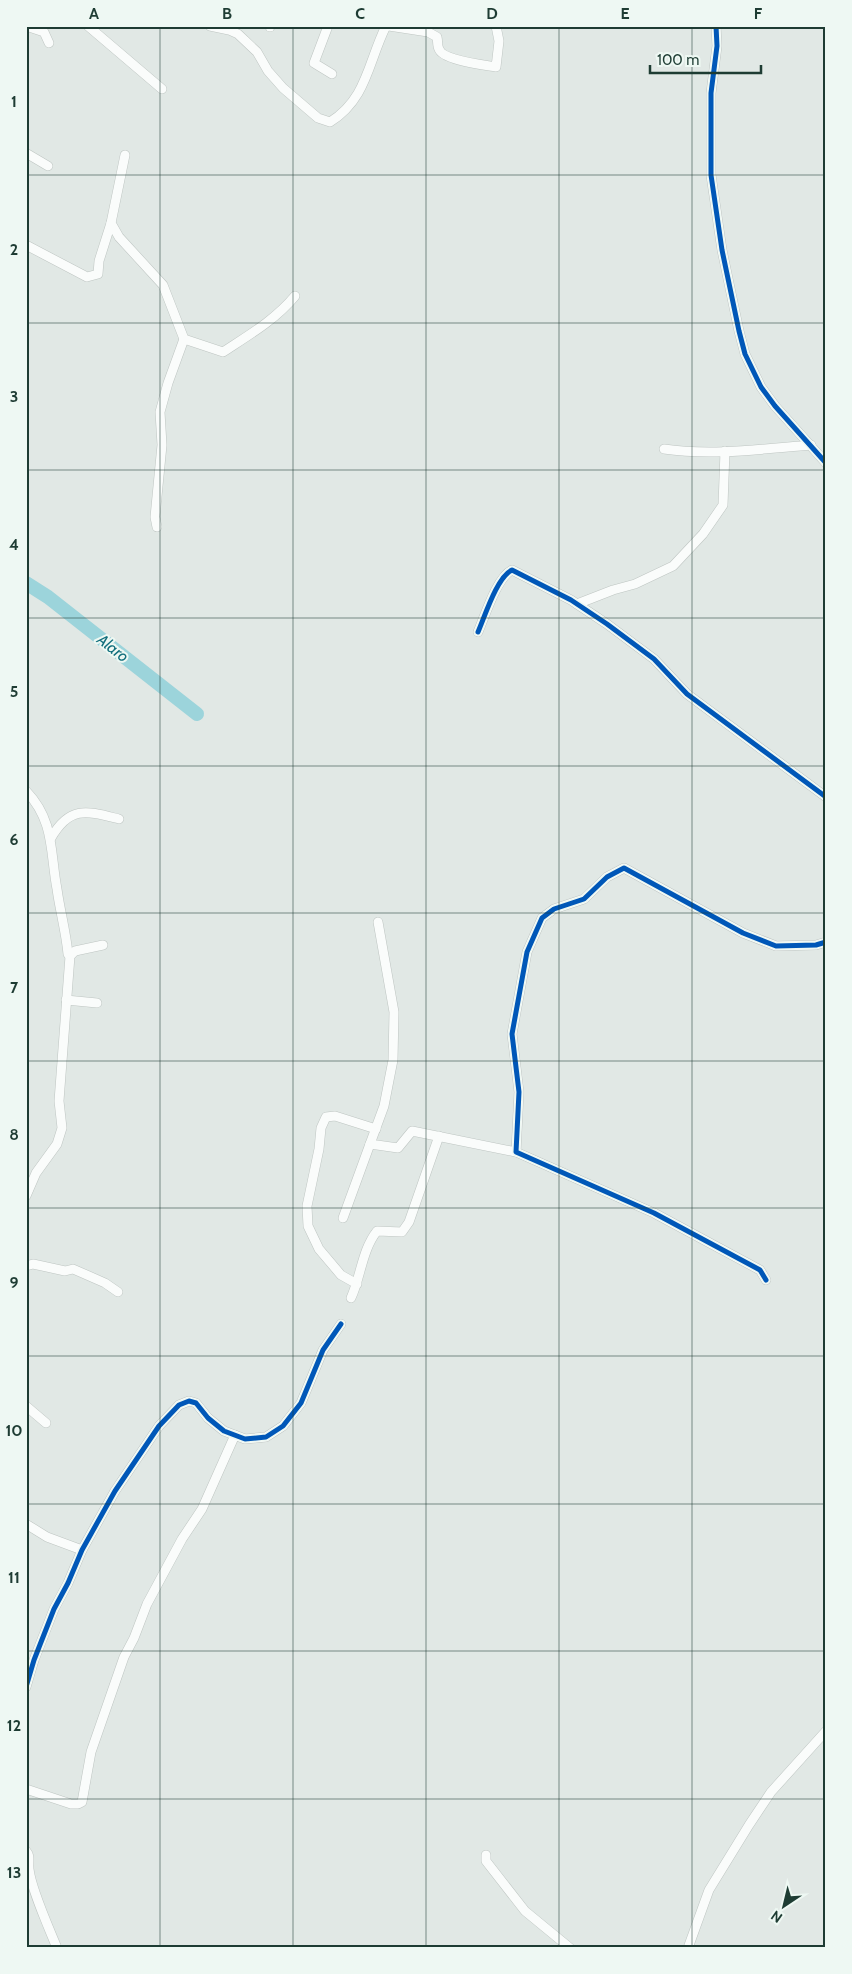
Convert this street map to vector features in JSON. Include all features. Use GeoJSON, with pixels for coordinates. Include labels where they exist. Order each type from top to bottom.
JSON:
{"type":"FeatureCollection","features":[{"type":"Feature","properties":{"kind":"street"},"geometry":{"type":"LineString","coordinates":[[26,26],[47,29],[49,43]]}},
{"type":"Feature","properties":{"kind":"street"},"geometry":{"type":"LineString","coordinates":[[88,26],[162,89]]}},
{"type":"Feature","properties":{"kind":"street"},"geometry":{"type":"LineString","coordinates":[[210,26],[238,34],[257,52],[268,71],[283,88],[318,118],[330,122],[347,109],[360,90],[388,26],[428,32],[437,37],[439,50],[445,56],[496,67],[499,40],[496,26]]}},
{"type":"Feature","properties":{"kind":"street"},"geometry":{"type":"LineString","coordinates":[[328,26],[314,63],[332,74]]}},
{"type":"Feature","properties":{"kind":"street"},"geometry":{"type":"LineString","coordinates":[[716,26],[717,46],[711,93],[711,175],[722,250],[739,331],[745,354],[761,387],[775,406],[826,463]]}},
{"type":"Feature","properties":{"kind":"street"},"geometry":{"type":"LineString","coordinates":[[26,153],[48,166]]}},
{"type":"Feature","properties":{"kind":"street"},"geometry":{"type":"LineString","coordinates":[[26,245],[87,276],[98,274],[99,261],[111,223],[125,155]]}},
{"type":"Feature","properties":{"kind":"street"},"geometry":{"type":"LineString","coordinates":[[111,223],[119,238],[163,285],[184,339],[160,412],[162,445],[155,516],[157,527]]}},
{"type":"Feature","properties":{"kind":"street"},"geometry":{"type":"LineString","coordinates":[[184,339],[224,352],[258,330],[295,296]]}},
{"type":"Feature","properties":{"kind":"street"},"geometry":{"type":"LineString","coordinates":[[664,449],[677,451],[725,451],[810,445]]}},
{"type":"Feature","properties":{"kind":"street"},"geometry":{"type":"LineString","coordinates":[[577,604],[635,584],[673,566],[703,534],[723,506],[725,451]]}},
{"type":"Feature","properties":{"kind":"street"},"geometry":{"type":"LineString","coordinates":[[478,632],[494,594],[507,573],[512,570],[577,604],[654,659],[687,694],[826,797]]}},
{"type":"Feature","properties":{"kind":"street"},"geometry":{"type":"LineString","coordinates":[[26,791],[44,818],[51,838],[57,892],[66,934],[68,954],[70,956],[59,1101],[62,1128],[57,1144],[36,1173],[26,1196]]}},
{"type":"Feature","properties":{"kind":"street"},"geometry":{"type":"LineString","coordinates":[[51,838],[55,830],[78,812],[89,811],[118,819]]}},
{"type":"Feature","properties":{"kind":"street"},"geometry":{"type":"LineString","coordinates":[[516,1152],[519,1092],[512,1034],[527,952],[542,918],[554,909],[584,899],[607,876],[624,868],[743,933],[776,946],[816,945],[826,942]]}},
{"type":"Feature","properties":{"kind":"street"},"geometry":{"type":"LineString","coordinates":[[343,1218],[384,1106],[393,1060],[394,1012],[378,922]]}},
{"type":"Feature","properties":{"kind":"street"},"geometry":{"type":"LineString","coordinates":[[70,956],[75,951],[103,945]]}},
{"type":"Feature","properties":{"kind":"street"},"geometry":{"type":"LineString","coordinates":[[66,1000],[96,1003]]}},
{"type":"Feature","properties":{"kind":"street"},"geometry":{"type":"LineString","coordinates":[[357,1284],[341,1275],[319,1249],[308,1226],[307,1206],[319,1149],[321,1128],[326,1117],[335,1116],[376,1129]]}},
{"type":"Feature","properties":{"kind":"street"},"geometry":{"type":"LineString","coordinates":[[370,1144],[398,1148],[412,1131],[516,1152],[654,1213],[760,1270],[766,1280]]}},
{"type":"Feature","properties":{"kind":"street"},"geometry":{"type":"LineString","coordinates":[[350,1298],[357,1284],[361,1266],[372,1238],[378,1231],[402,1232],[409,1222],[439,1136]]}},
{"type":"Feature","properties":{"kind":"street"},"geometry":{"type":"LineString","coordinates":[[26,1266],[32,1264],[65,1271],[74,1269],[105,1283],[118,1292]]}},
{"type":"Feature","properties":{"kind":"street"},"geometry":{"type":"LineString","coordinates":[[26,1687],[34,1660],[54,1609],[64,1592],[82,1550],[115,1491],[159,1426],[178,1405],[189,1401],[196,1402],[208,1418],[218,1427],[244,1439],[266,1436],[284,1426],[301,1403],[323,1350],[342,1324]]}},
{"type":"Feature","properties":{"kind":"street"},"geometry":{"type":"LineString","coordinates":[[26,1406],[46,1423]]}},
{"type":"Feature","properties":{"kind":"street"},"geometry":{"type":"LineString","coordinates":[[26,1789],[71,1804],[82,1802],[91,1752],[124,1657],[134,1638],[147,1604],[182,1539],[202,1509],[235,1435]]}},
{"type":"Feature","properties":{"kind":"street"},"geometry":{"type":"LineString","coordinates":[[26,1524],[47,1537],[82,1550]]}},
{"type":"Feature","properties":{"kind":"street"},"geometry":{"type":"LineString","coordinates":[[688,1948],[709,1890],[750,1825],[771,1792],[826,1731]]}},
{"type":"Feature","properties":{"kind":"street"},"geometry":{"type":"LineString","coordinates":[[26,1851],[30,1855],[29,1870],[35,1890],[56,1948]]}},
{"type":"Feature","properties":{"kind":"street"},"geometry":{"type":"LineString","coordinates":[[486,1855],[486,1861],[525,1912],[570,1948]]}},
{"type":"Feature","properties":{"kind":"street"},"geometry":{"type":"LineString","coordinates":[[26,1895],[35,1890]]}},
{"type":"Feature","properties":{"kind":"waterway","name":"Alaro"},"geometry":{"type":"LineString","coordinates":[[26,583],[48,597],[197,714]]}},
{"type":"Feature","properties":{"kind":"cycle path"},"geometry":{"type":"LineString","coordinates":[[716,26],[717,46],[711,93],[711,175],[722,250],[739,331],[745,354],[761,387],[775,406],[826,463]]}},
{"type":"Feature","properties":{"kind":"cycle path"},"geometry":{"type":"LineString","coordinates":[[478,632],[496,588],[501,580],[512,570],[571,600],[607,624],[654,659],[687,694],[826,797]]}},
{"type":"Feature","properties":{"kind":"cycle path"},"geometry":{"type":"LineString","coordinates":[[766,1280],[760,1270],[654,1213],[516,1152],[519,1092],[512,1034],[527,952],[542,918],[554,909],[584,899],[607,877],[624,868],[743,933],[776,946],[816,945],[826,942]]}},
{"type":"Feature","properties":{"kind":"cycle path"},"geometry":{"type":"LineString","coordinates":[[26,1687],[34,1660],[54,1609],[68,1583],[82,1550],[115,1491],[159,1426],[179,1405],[189,1401],[196,1403],[208,1418],[224,1431],[245,1439],[266,1437],[283,1426],[301,1403],[323,1350],[341,1324]]}}]}
